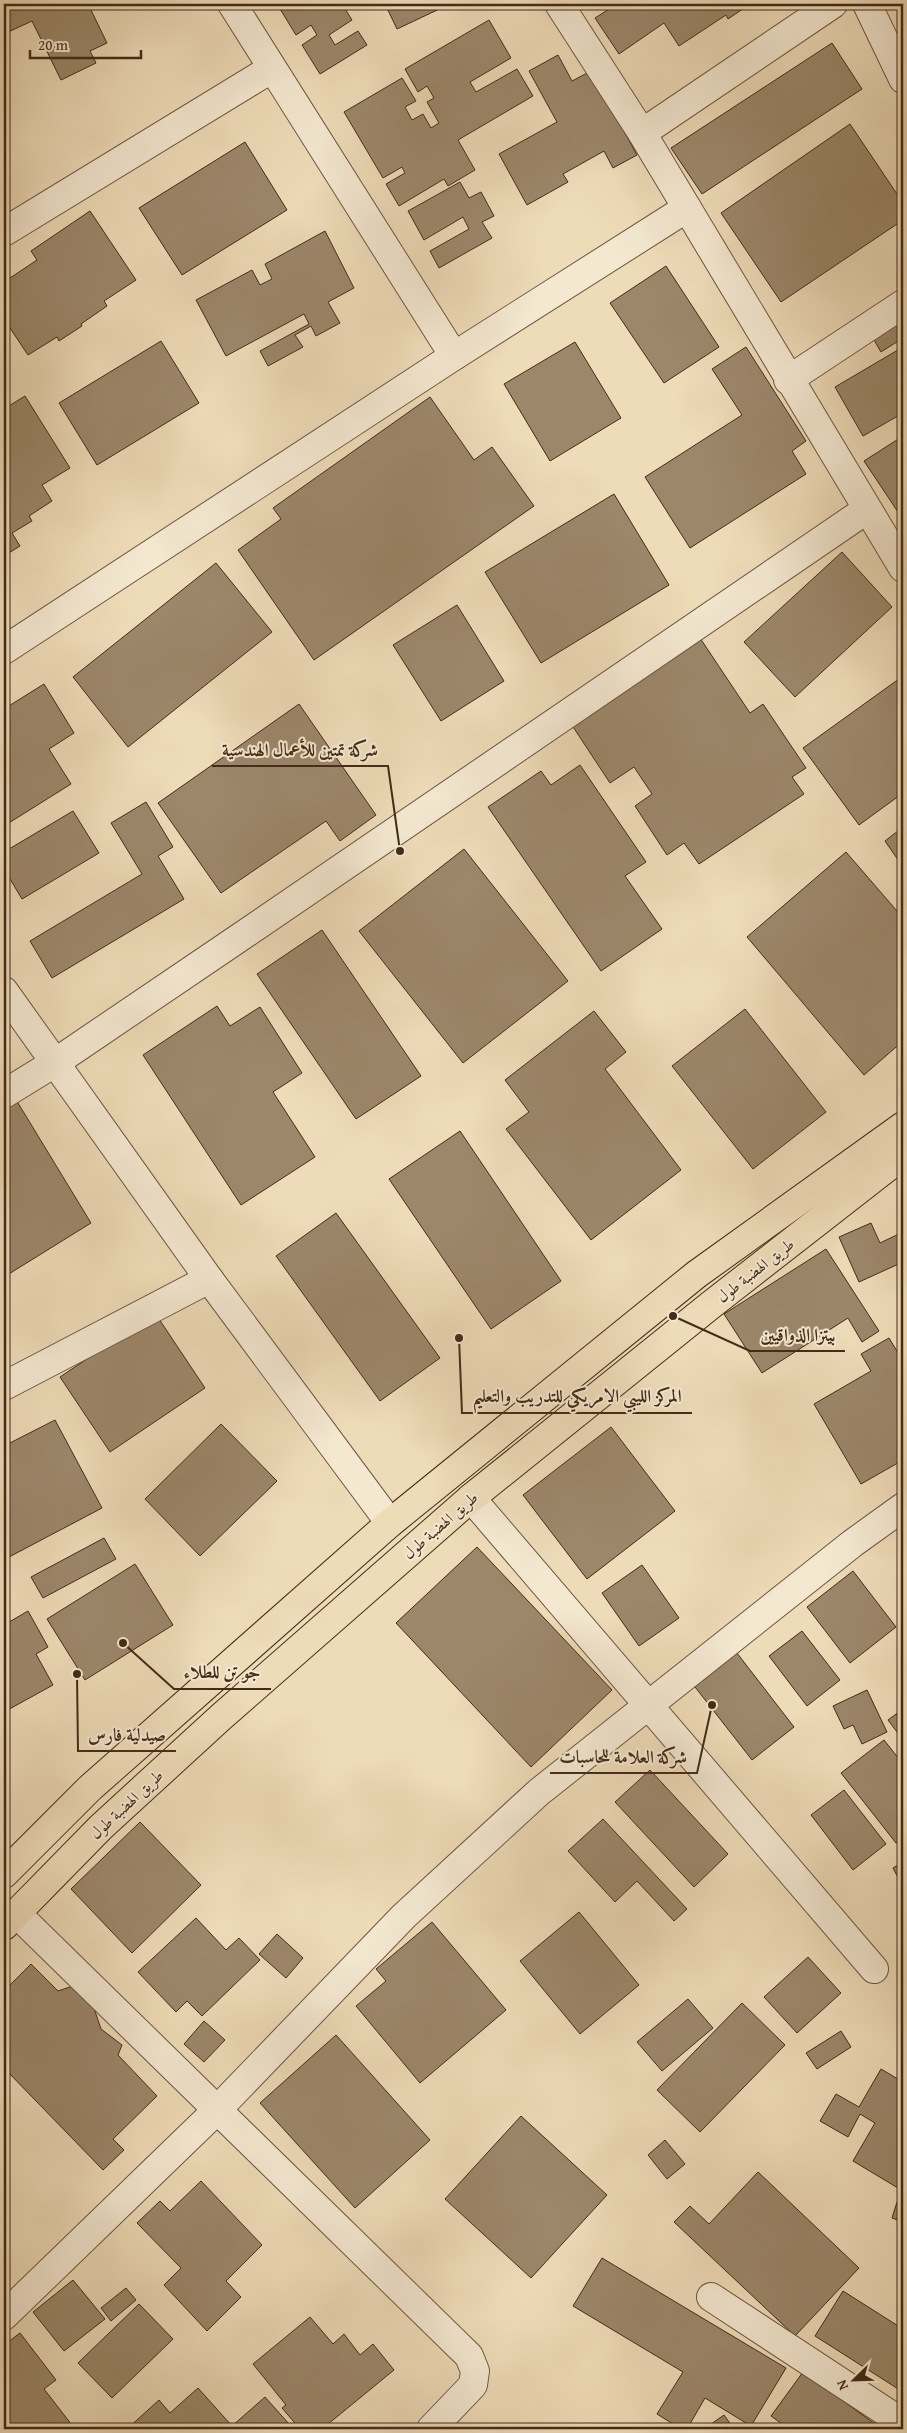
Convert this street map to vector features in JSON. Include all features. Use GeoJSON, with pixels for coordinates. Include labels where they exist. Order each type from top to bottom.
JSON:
{"type":"FeatureCollection","features":[{"type":"Feature","properties":{"kind":"highway","name":"طريق الهضبة طول"},"geometry":{"type":"LineString","coordinates":[[4,1874],[90,1788],[390,1522],[697,1274],[903,1126]]}},
{"type":"Feature","properties":{"kind":"highway","name":"طريق الهضبة طول"},"geometry":{"type":"LineString","coordinates":[[10,1920],[100,1827],[221,1717],[471,1498],[712,1304],[903,1155]]}},
{"type":"Feature","properties":{"kind":"street"},"geometry":{"type":"LineString","coordinates":[[232,4],[271,69],[454,356]]}},
{"type":"Feature","properties":{"kind":"street"},"geometry":{"type":"LineString","coordinates":[[559,4],[642,133],[788,380],[903,568]]}},
{"type":"Feature","properties":{"kind":"street"},"geometry":{"type":"LineString","coordinates":[[642,133],[833,4]]}},
{"type":"Feature","properties":{"kind":"street"},"geometry":{"type":"LineString","coordinates":[[867,4],[903,78]]}},
{"type":"Feature","properties":{"kind":"street"},"geometry":{"type":"LineString","coordinates":[[4,232],[271,69]]}},
{"type":"Feature","properties":{"kind":"street"},"geometry":{"type":"LineString","coordinates":[[4,650],[454,356],[687,208]]}},
{"type":"Feature","properties":{"kind":"street"},"geometry":{"type":"LineString","coordinates":[[788,380],[903,304]]}},
{"type":"Feature","properties":{"kind":"street"},"geometry":{"type":"LineString","coordinates":[[4,1094],[56,1062],[866,510]]}},
{"type":"Feature","properties":{"kind":"street"},"geometry":{"type":"LineString","coordinates":[[4,991],[209,1279],[390,1522]]}},
{"type":"Feature","properties":{"kind":"street"},"geometry":{"type":"LineString","coordinates":[[4,1386],[209,1279]]}},
{"type":"Feature","properties":{"kind":"street"},"geometry":{"type":"LineString","coordinates":[[471,1498],[874,1969]]}},
{"type":"Feature","properties":{"kind":"street"},"geometry":{"type":"LineString","coordinates":[[4,2316],[216,2110],[404,1916],[539,1792],[853,1543],[903,1507]]}},
{"type":"Feature","properties":{"kind":"street"},"geometry":{"type":"LineString","coordinates":[[10,1920],[216,2110],[469,2356],[475,2371],[473,2385],[431,2429]]}},
{"type":"Feature","properties":{"kind":"street"},"geometry":{"type":"LineString","coordinates":[[711,2296],[903,2423]]}},
{"type":"Feature","properties":{"kind":"building"},"geometry":{"type":"Polygon","coordinates":[[[4,4],[88,4],[107,43],[90,51],[96,63],[61,80],[32,21],[4,34],[4,4]]]}},
{"type":"Feature","properties":{"kind":"building"},"geometry":{"type":"Polygon","coordinates":[[[277,4],[342,4],[352,20],[329,35],[335,45],[358,31],[367,45],[320,74],[302,45],[317,35],[311,25],[296,35],[277,4]]]}},
{"type":"Feature","properties":{"kind":"building"},"geometry":{"type":"Polygon","coordinates":[[[385,4],[450,4],[397,29],[385,4]]]}},
{"type":"Feature","properties":{"kind":"building"},"geometry":{"type":"Polygon","coordinates":[[[617,4],[641,4],[643,7],[648,4],[750,4],[728,19],[726,15],[679,46],[664,23],[619,54],[595,18],[617,4]]]}},
{"type":"Feature","properties":{"kind":"building"},"geometry":{"type":"Polygon","coordinates":[[[489,20],[511,58],[470,82],[476,92],[517,69],[533,96],[458,140],[475,170],[448,186],[444,179],[399,206],[386,184],[405,173],[402,167],[383,178],[344,112],[402,78],[416,101],[405,107],[412,120],[423,114],[431,128],[439,123],[427,102],[434,98],[427,86],[418,92],[405,69],[489,20]]]}},
{"type":"Feature","properties":{"kind":"building"},"geometry":{"type":"Polygon","coordinates":[[[832,43],[862,89],[702,194],[671,148],[832,43]]]}},
{"type":"Feature","properties":{"kind":"building"},"geometry":{"type":"Polygon","coordinates":[[[558,55],[572,81],[591,71],[637,155],[613,168],[604,151],[563,174],[568,182],[527,205],[499,154],[557,122],[529,71],[558,55]]]}},
{"type":"Feature","properties":{"kind":"building"},"geometry":{"type":"Polygon","coordinates":[[[850,124],[903,203],[903,220],[781,302],[721,213],[850,124]]]}},
{"type":"Feature","properties":{"kind":"building"},"geometry":{"type":"Polygon","coordinates":[[[245,142],[287,210],[182,275],[139,208],[245,142]]]}},
{"type":"Feature","properties":{"kind":"building"},"geometry":{"type":"Polygon","coordinates":[[[460,182],[469,198],[481,192],[494,216],[482,222],[492,238],[439,268],[430,251],[469,229],[463,217],[424,240],[408,211],[460,182]]]}},
{"type":"Feature","properties":{"kind":"building"},"geometry":{"type":"Polygon","coordinates":[[[90,211],[136,280],[104,301],[107,306],[81,324],[82,326],[59,341],[57,337],[28,355],[4,319],[4,282],[37,260],[31,251],[90,211]]]}},
{"type":"Feature","properties":{"kind":"building"},"geometry":{"type":"Polygon","coordinates":[[[325,231],[354,288],[328,302],[340,323],[316,336],[311,326],[295,335],[303,347],[268,366],[260,351],[309,324],[304,314],[226,356],[196,300],[252,270],[260,285],[272,279],[265,264],[325,231]]]}},
{"type":"Feature","properties":{"kind":"building"},"geometry":{"type":"Polygon","coordinates":[[[666,266],[719,347],[664,383],[610,303],[666,266]]]}},
{"type":"Feature","properties":{"kind":"building"},"geometry":{"type":"Polygon","coordinates":[[[903,296],[903,338],[881,352],[863,321],[903,296]]]}},
{"type":"Feature","properties":{"kind":"building"},"geometry":{"type":"Polygon","coordinates":[[[161,341],[199,403],[97,465],[59,403],[161,341]]]}},
{"type":"Feature","properties":{"kind":"building"},"geometry":{"type":"Polygon","coordinates":[[[575,342],[621,418],[550,461],[504,384],[575,342]]]}},
{"type":"Feature","properties":{"kind":"building"},"geometry":{"type":"Polygon","coordinates":[[[746,347],[806,441],[792,451],[806,474],[690,548],[645,477],[742,415],[712,369],[746,347]]]}},
{"type":"Feature","properties":{"kind":"building"},"geometry":{"type":"Polygon","coordinates":[[[903,347],[903,413],[863,436],[835,387],[903,347]]]}},
{"type":"Feature","properties":{"kind":"building"},"geometry":{"type":"Polygon","coordinates":[[[25,396],[70,468],[42,485],[52,501],[29,516],[32,521],[12,533],[20,546],[4,556],[4,409],[25,396]]]}},
{"type":"Feature","properties":{"kind":"building"},"geometry":{"type":"Polygon","coordinates":[[[430,397],[474,460],[492,447],[534,506],[314,660],[238,550],[281,519],[273,508],[430,397]]]}},
{"type":"Feature","properties":{"kind":"building"},"geometry":{"type":"Polygon","coordinates":[[[903,436],[903,508],[898,512],[864,461],[903,436]]]}},
{"type":"Feature","properties":{"kind":"building"},"geometry":{"type":"Polygon","coordinates":[[[614,494],[669,585],[541,663],[485,572],[614,494]]]}},
{"type":"Feature","properties":{"kind":"building"},"geometry":{"type":"Polygon","coordinates":[[[842,552],[892,607],[795,697],[744,642],[842,552]]]}},
{"type":"Feature","properties":{"kind":"building"},"geometry":{"type":"Polygon","coordinates":[[[216,563],[272,632],[128,747],[73,677],[216,563]]]}},
{"type":"Feature","properties":{"kind":"building"},"geometry":{"type":"Polygon","coordinates":[[[457,605],[504,681],[441,721],[393,645],[457,605]]]}},
{"type":"Feature","properties":{"kind":"building"},"geometry":{"type":"Polygon","coordinates":[[[686,617],[750,713],[763,704],[806,768],[792,777],[804,794],[699,864],[684,843],[667,855],[635,806],[652,794],[634,767],[610,783],[558,704],[686,617]]]}},
{"type":"Feature","properties":{"kind":"building"},"geometry":{"type":"Polygon","coordinates":[[[903,676],[903,793],[859,825],[803,748],[903,676]]]}},
{"type":"Feature","properties":{"kind":"building"},"geometry":{"type":"Polygon","coordinates":[[[44,684],[74,733],[49,749],[71,784],[4,826],[4,709],[44,684]]]}},
{"type":"Feature","properties":{"kind":"building"},"geometry":{"type":"Polygon","coordinates":[[[299,704],[376,815],[340,841],[326,821],[221,893],[158,803],[299,704]]]}},
{"type":"Feature","properties":{"kind":"building"},"geometry":{"type":"Polygon","coordinates":[[[580,765],[646,862],[625,876],[662,929],[601,971],[488,807],[541,771],[551,785],[580,765]]]}},
{"type":"Feature","properties":{"kind":"building"},"geometry":{"type":"Polygon","coordinates":[[[146,802],[173,847],[158,856],[184,899],[52,978],[30,941],[142,874],[111,823],[146,802]]]}},
{"type":"Feature","properties":{"kind":"building"},"geometry":{"type":"Polygon","coordinates":[[[73,811],[99,853],[22,899],[4,869],[4,852],[73,811]]]}},
{"type":"Feature","properties":{"kind":"building"},"geometry":{"type":"Polygon","coordinates":[[[903,827],[903,867],[885,841],[903,827]]]}},
{"type":"Feature","properties":{"kind":"building"},"geometry":{"type":"Polygon","coordinates":[[[464,849],[568,981],[463,1063],[359,931],[464,849]]]}},
{"type":"Feature","properties":{"kind":"building"},"geometry":{"type":"Polygon","coordinates":[[[846,852],[903,918],[903,1041],[864,1075],[747,937],[846,852]]]}},
{"type":"Feature","properties":{"kind":"building"},"geometry":{"type":"Polygon","coordinates":[[[322,930],[421,1076],[356,1119],[257,974],[322,930]]]}},
{"type":"Feature","properties":{"kind":"building"},"geometry":{"type":"Polygon","coordinates":[[[217,1006],[230,1026],[260,1007],[302,1073],[273,1092],[315,1157],[241,1205],[143,1055],[217,1006]]]}},
{"type":"Feature","properties":{"kind":"building"},"geometry":{"type":"Polygon","coordinates":[[[745,1009],[826,1112],[753,1169],[672,1066],[745,1009]]]}},
{"type":"Feature","properties":{"kind":"building"},"geometry":{"type":"Polygon","coordinates":[[[594,1011],[626,1052],[605,1069],[681,1170],[591,1240],[506,1129],[529,1112],[505,1080],[594,1011]]]}},
{"type":"Feature","properties":{"kind":"building"},"geometry":{"type":"Polygon","coordinates":[[[4,1080],[91,1223],[4,1277],[4,1080]]]}},
{"type":"Feature","properties":{"kind":"building"},"geometry":{"type":"Polygon","coordinates":[[[460,1131],[561,1281],[491,1329],[389,1179],[460,1131]]]}},
{"type":"Feature","properties":{"kind":"building"},"geometry":{"type":"Polygon","coordinates":[[[903,1202],[903,1220],[897,1205],[903,1202]]]}},
{"type":"Feature","properties":{"kind":"building"},"geometry":{"type":"Polygon","coordinates":[[[336,1213],[440,1358],[380,1401],[276,1256],[336,1213]]]}},
{"type":"Feature","properties":{"kind":"building"},"geometry":{"type":"Polygon","coordinates":[[[871,1223],[880,1243],[903,1232],[903,1262],[859,1282],[839,1237],[871,1223]]]}},
{"type":"Feature","properties":{"kind":"building"},"geometry":{"type":"Polygon","coordinates":[[[826,1249],[879,1331],[862,1342],[848,1318],[762,1373],[724,1314],[826,1249]]]}},
{"type":"Feature","properties":{"kind":"building"},"geometry":{"type":"Polygon","coordinates":[[[155,1313],[205,1388],[110,1452],[60,1377],[155,1313]]]}},
{"type":"Feature","properties":{"kind":"building"},"geometry":{"type":"Polygon","coordinates":[[[889,1338],[903,1361],[903,1460],[861,1484],[814,1404],[871,1371],[861,1354],[889,1338]]]}},
{"type":"Feature","properties":{"kind":"building"},"geometry":{"type":"Polygon","coordinates":[[[55,1420],[102,1508],[9,1557],[4,1546],[4,1446],[55,1420]]]}},
{"type":"Feature","properties":{"kind":"building"},"geometry":{"type":"Polygon","coordinates":[[[221,1424],[277,1481],[200,1556],[145,1499],[221,1424]]]}},
{"type":"Feature","properties":{"kind":"building"},"geometry":{"type":"Polygon","coordinates":[[[611,1427],[675,1511],[587,1579],[523,1495],[611,1427]]]}},
{"type":"Feature","properties":{"kind":"building"},"geometry":{"type":"Polygon","coordinates":[[[104,1538],[116,1559],[43,1598],[31,1577],[104,1538]]]}},
{"type":"Feature","properties":{"kind":"building"},"geometry":{"type":"Polygon","coordinates":[[[477,1547],[612,1690],[531,1767],[396,1623],[477,1547]]]}},
{"type":"Feature","properties":{"kind":"building"},"geometry":{"type":"Polygon","coordinates":[[[135,1564],[173,1625],[85,1680],[47,1619],[135,1564]]]}},
{"type":"Feature","properties":{"kind":"building"},"geometry":{"type":"Polygon","coordinates":[[[642,1565],[679,1618],[639,1646],[602,1593],[642,1565]]]}},
{"type":"Feature","properties":{"kind":"building"},"geometry":{"type":"Polygon","coordinates":[[[853,1571],[896,1627],[850,1663],[807,1607],[853,1571]]]}},
{"type":"Feature","properties":{"kind":"building"},"geometry":{"type":"Polygon","coordinates":[[[28,1611],[48,1647],[36,1654],[53,1685],[4,1712],[4,1625],[28,1611]]]}},
{"type":"Feature","properties":{"kind":"building"},"geometry":{"type":"Polygon","coordinates":[[[802,1631],[840,1680],[807,1706],[769,1656],[802,1631]]]}},
{"type":"Feature","properties":{"kind":"building"},"geometry":{"type":"Polygon","coordinates":[[[730,1644],[794,1727],[752,1760],[688,1678],[730,1644]]]}},
{"type":"Feature","properties":{"kind":"building"},"geometry":{"type":"Polygon","coordinates":[[[867,1690],[887,1732],[862,1744],[853,1725],[844,1729],[833,1706],[867,1690]]]}},
{"type":"Feature","properties":{"kind":"building"},"geometry":{"type":"Polygon","coordinates":[[[903,1709],[903,1740],[888,1720],[903,1709]]]}},
{"type":"Feature","properties":{"kind":"building"},"geometry":{"type":"Polygon","coordinates":[[[884,1740],[903,1764],[903,1838],[896,1843],[841,1773],[884,1740]]]}},
{"type":"Feature","properties":{"kind":"building"},"geometry":{"type":"Polygon","coordinates":[[[650,1770],[728,1854],[694,1887],[615,1802],[650,1770]]]}},
{"type":"Feature","properties":{"kind":"building"},"geometry":{"type":"Polygon","coordinates":[[[844,1790],[886,1844],[853,1870],[811,1815],[844,1790]]]}},
{"type":"Feature","properties":{"kind":"building"},"geometry":{"type":"Polygon","coordinates":[[[603,1819],[687,1909],[674,1921],[637,1881],[615,1902],[568,1851],[603,1819]]]}},
{"type":"Feature","properties":{"kind":"building"},"geometry":{"type":"Polygon","coordinates":[[[140,1822],[201,1885],[132,1953],[71,1889],[140,1822]]]}},
{"type":"Feature","properties":{"kind":"building"},"geometry":{"type":"Polygon","coordinates":[[[903,1862],[903,1887],[893,1868],[903,1862]]]}},
{"type":"Feature","properties":{"kind":"building"},"geometry":{"type":"Polygon","coordinates":[[[579,1912],[639,1985],[580,2034],[520,1961],[579,1912]]]}},
{"type":"Feature","properties":{"kind":"building"},"geometry":{"type":"Polygon","coordinates":[[[196,1918],[226,1950],[239,1938],[260,1960],[202,2016],[187,2001],[176,2012],[138,1972],[196,1918]]]}},
{"type":"Feature","properties":{"kind":"building"},"geometry":{"type":"Polygon","coordinates":[[[432,1922],[506,2010],[420,2083],[356,2006],[386,1981],[376,1969],[432,1922]]]}},
{"type":"Feature","properties":{"kind":"building"},"geometry":{"type":"Polygon","coordinates":[[[277,1934],[303,1958],[286,1978],[259,1954],[277,1934]]]}},
{"type":"Feature","properties":{"kind":"building"},"geometry":{"type":"Polygon","coordinates":[[[808,1957],[841,1993],[797,2033],[764,1997],[808,1957]]]}},
{"type":"Feature","properties":{"kind":"building"},"geometry":{"type":"Polygon","coordinates":[[[31,1964],[58,1991],[85,1982],[101,2029],[122,2045],[118,2055],[157,2096],[113,2139],[124,2150],[103,2170],[4,2068],[4,1991],[31,1964]]]}},
{"type":"Feature","properties":{"kind":"building"},"geometry":{"type":"Polygon","coordinates":[[[688,1999],[713,2028],[662,2071],[637,2042],[688,1999]]]}},
{"type":"Feature","properties":{"kind":"building"},"geometry":{"type":"Polygon","coordinates":[[[742,2003],[785,2045],[700,2132],[657,2090],[742,2003]]]}},
{"type":"Feature","properties":{"kind":"building"},"geometry":{"type":"Polygon","coordinates":[[[204,2021],[225,2040],[204,2062],[184,2044],[204,2021]]]}},
{"type":"Feature","properties":{"kind":"building"},"geometry":{"type":"Polygon","coordinates":[[[841,2031],[851,2047],[817,2069],[806,2053],[841,2031]]]}},
{"type":"Feature","properties":{"kind":"building"},"geometry":{"type":"Polygon","coordinates":[[[336,2035],[430,2140],[355,2208],[260,2103],[336,2035]]]}},
{"type":"Feature","properties":{"kind":"building"},"geometry":{"type":"Polygon","coordinates":[[[881,2069],[903,2082],[903,2191],[853,2161],[875,2123],[860,2114],[848,2137],[820,2121],[836,2094],[859,2107],[881,2069]]]}},
{"type":"Feature","properties":{"kind":"building"},"geometry":{"type":"Polygon","coordinates":[[[521,2116],[607,2195],[531,2278],[445,2199],[521,2116]]]}},
{"type":"Feature","properties":{"kind":"building"},"geometry":{"type":"Polygon","coordinates":[[[665,2140],[685,2164],[667,2179],[648,2155],[665,2140]]]}},
{"type":"Feature","properties":{"kind":"building"},"geometry":{"type":"Polygon","coordinates":[[[758,2172],[859,2268],[795,2336],[674,2222],[690,2206],[709,2224],[758,2172]]]}},
{"type":"Feature","properties":{"kind":"building"},"geometry":{"type":"Polygon","coordinates":[[[201,2181],[262,2245],[226,2281],[241,2297],[207,2331],[164,2285],[181,2268],[137,2223],[160,2201],[170,2211],[201,2181]]]}},
{"type":"Feature","properties":{"kind":"building"},"geometry":{"type":"Polygon","coordinates":[[[897,2202],[903,2205],[903,2222],[892,2218],[897,2202]]]}},
{"type":"Feature","properties":{"kind":"building"},"geometry":{"type":"Polygon","coordinates":[[[602,2258],[786,2368],[751,2426],[705,2398],[687,2429],[681,2429],[657,2414],[683,2372],[573,2306],[602,2258]]]}},
{"type":"Feature","properties":{"kind":"building"},"geometry":{"type":"Polygon","coordinates":[[[73,2280],[105,2319],[64,2351],[33,2312],[73,2280]]]}},
{"type":"Feature","properties":{"kind":"building"},"geometry":{"type":"Polygon","coordinates":[[[126,2288],[136,2300],[111,2321],[101,2308],[126,2288]]]}},
{"type":"Feature","properties":{"kind":"building"},"geometry":{"type":"Polygon","coordinates":[[[843,2291],[903,2329],[903,2392],[815,2336],[843,2291]]]}},
{"type":"Feature","properties":{"kind":"building"},"geometry":{"type":"Polygon","coordinates":[[[139,2304],[173,2339],[112,2398],[78,2363],[139,2304]]]}},
{"type":"Feature","properties":{"kind":"building"},"geometry":{"type":"Polygon","coordinates":[[[310,2317],[333,2344],[344,2334],[360,2355],[373,2344],[394,2370],[322,2429],[300,2429],[282,2408],[286,2405],[253,2364],[310,2317]]]}},
{"type":"Feature","properties":{"kind":"building"},"geometry":{"type":"Polygon","coordinates":[[[20,2333],[56,2380],[44,2389],[75,2429],[4,2429],[4,2345],[20,2333]]]}},
{"type":"Feature","properties":{"kind":"building"},"geometry":{"type":"Polygon","coordinates":[[[803,2372],[882,2429],[819,2429],[815,2426],[812,2429],[789,2429],[771,2416],[803,2372]]]}},
{"type":"Feature","properties":{"kind":"building"},"geometry":{"type":"Polygon","coordinates":[[[198,2388],[232,2426],[265,2397],[290,2425],[286,2429],[127,2429],[159,2400],[170,2413],[198,2388]]]}},
{"type":"Feature","properties":{"kind":"building"},"geometry":{"type":"Polygon","coordinates":[[[724,2415],[734,2429],[704,2429],[724,2415]]]}},
{"type":"Feature","properties":{"kind":"place","name":"شركة تمتين للأعمال الهندسية"},"geometry":{"type":"Point","coordinates":[400,851]}},
{"type":"Feature","properties":{"kind":"place","name":"بيتزا الذواقيين"},"geometry":{"type":"Point","coordinates":[673,1316]}},
{"type":"Feature","properties":{"kind":"place","name":"المركز الليبي الامريكي للتدريب والتعليم"},"geometry":{"type":"Point","coordinates":[459,1338]}},
{"type":"Feature","properties":{"kind":"place","name":"جو تن للطلاء"},"geometry":{"type":"Point","coordinates":[123,1643]}},
{"type":"Feature","properties":{"kind":"place","name":"صيدلية فارس"},"geometry":{"type":"Point","coordinates":[77,1674]}},
{"type":"Feature","properties":{"kind":"place","name":"شركة العلامة للحاسبات"},"geometry":{"type":"Point","coordinates":[712,1705]}}]}
